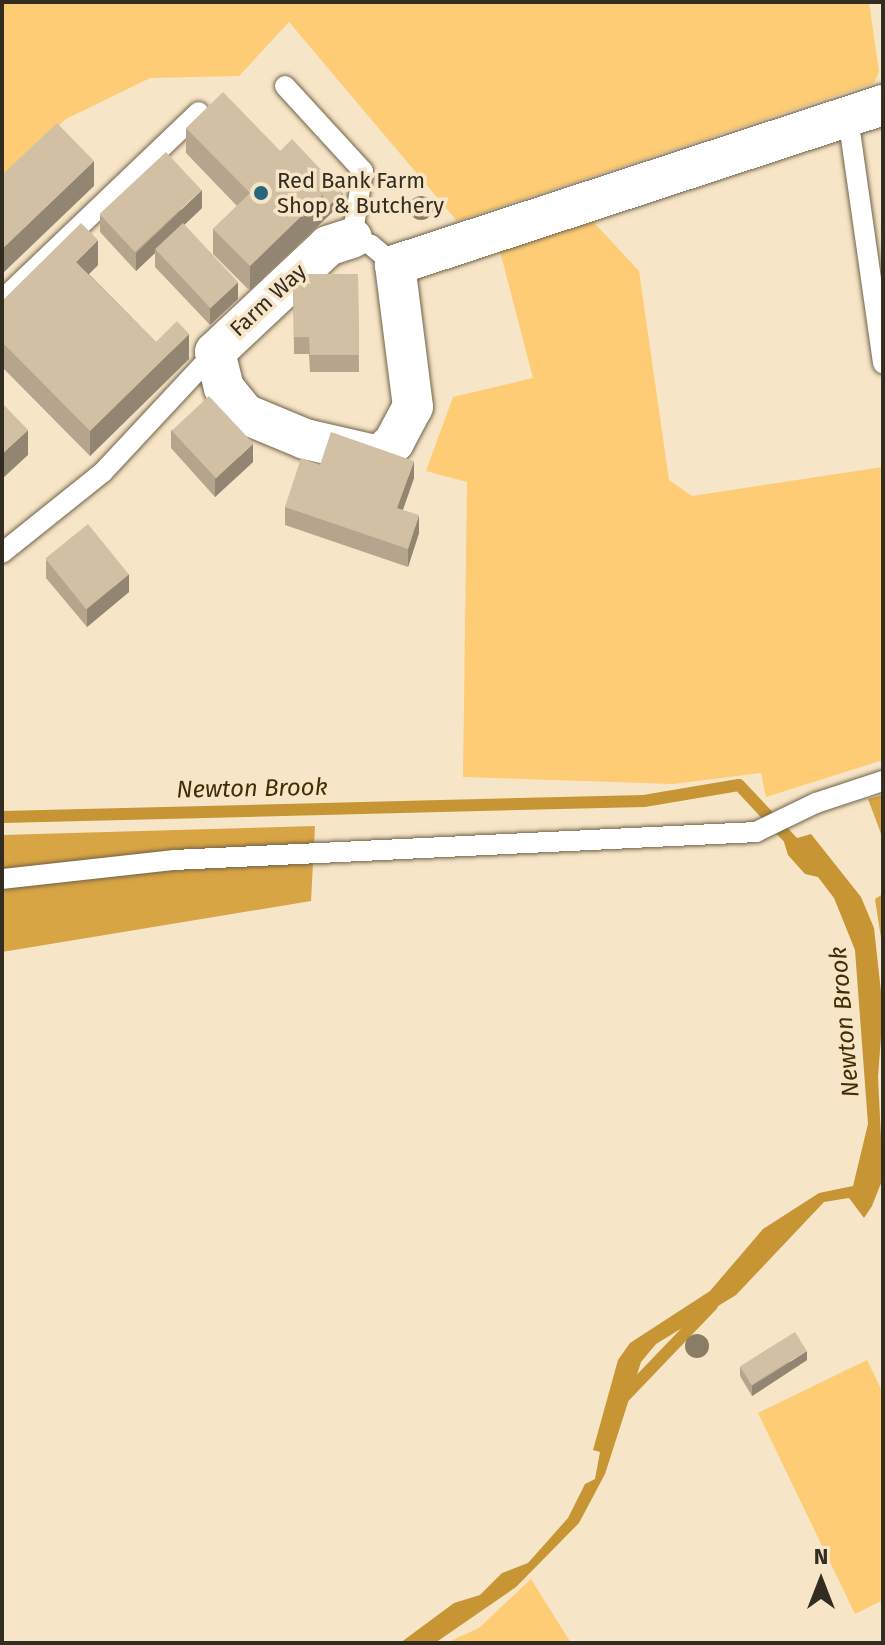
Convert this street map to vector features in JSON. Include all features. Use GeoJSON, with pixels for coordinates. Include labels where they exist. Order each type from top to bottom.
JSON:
{"type":"FeatureCollection","features":[{"type":"Feature","properties":{"kind":"street"},"geometry":{"type":"LineString","coordinates":[[395,265],[866,111]]}},
{"type":"Feature","properties":{"kind":"street","name":"Farm Way"},"geometry":{"type":"LineString","coordinates":[[352,238],[328,246],[215,352],[224,388],[245,414],[305,439],[379,456],[394,442],[413,407],[395,265]]}},
{"type":"Feature","properties":{"kind":"lane"},"geometry":{"type":"LineString","coordinates":[[285,86],[363,171],[352,238],[371,245],[395,265]]}},
{"type":"Feature","properties":{"kind":"lane"},"geometry":{"type":"LineString","coordinates":[[866,111],[883,364]]}},
{"type":"Feature","properties":{"kind":"lane"},"geometry":{"type":"LineString","coordinates":[[2,300],[199,112]]}},
{"type":"Feature","properties":{"kind":"lane"},"geometry":{"type":"LineString","coordinates":[[2,553],[103,472],[215,352]]}},
{"type":"Feature","properties":{"kind":"lane"},"geometry":{"type":"LineString","coordinates":[[2,879],[174,860],[756,832],[816,803],[883,781]]}},
{"type":"Feature","properties":{"kind":"shaded area"},"geometry":{"type":"Polygon","coordinates":[[[2,2],[869,2],[879,72],[874,83],[457,221],[289,22],[239,76],[150,78],[66,119],[2,176],[2,2]]]}},
{"type":"Feature","properties":{"kind":"shaded area"},"geometry":{"type":"Polygon","coordinates":[[[586,214],[639,271],[669,480],[692,496],[883,467],[883,760],[766,797],[761,773],[673,784],[463,777],[467,482],[426,471],[453,397],[533,378],[497,240],[586,214]]]}},
{"type":"Feature","properties":{"kind":"shaded area"},"geometry":{"type":"Polygon","coordinates":[[[883,795],[883,839],[868,799],[883,795]]]}},
{"type":"Feature","properties":{"kind":"shaded area"},"geometry":{"type":"Polygon","coordinates":[[[315,826],[311,901],[2,952],[2,835],[315,826]]]}},
{"type":"Feature","properties":{"kind":"shaded area"},"geometry":{"type":"Polygon","coordinates":[[[811,834],[861,897],[874,928],[883,1010],[878,1077],[883,1178],[872,1206],[864,1218],[849,1198],[824,1202],[736,1295],[656,1344],[641,1362],[605,1474],[579,1523],[516,1587],[435,1643],[400,1643],[454,1603],[480,1595],[502,1573],[528,1563],[568,1518],[585,1484],[595,1479],[600,1452],[593,1450],[618,1360],[630,1343],[710,1291],[763,1229],[819,1193],[853,1186],[868,1124],[855,950],[834,898],[818,877],[805,874],[788,855],[784,842],[811,834]]]}},
{"type":"Feature","properties":{"kind":"shaded area"},"geometry":{"type":"Polygon","coordinates":[[[883,894],[883,951],[875,899],[883,894]]]}},
{"type":"Feature","properties":{"kind":"shaded area"},"geometry":{"type":"Polygon","coordinates":[[[867,1360],[883,1393],[883,1600],[855,1614],[758,1413],[867,1360]]]}},
{"type":"Feature","properties":{"kind":"shaded area"},"geometry":{"type":"Polygon","coordinates":[[[531,1579],[571,1643],[446,1643],[479,1628],[531,1579]]]}},
{"type":"Feature","properties":{"kind":"building","name":"Red Bank Farm Shop & Butchery"},"geometry":{"type":"Polygon","coordinates":[[[223,92],[323,195],[250,266],[213,229],[250,193],[186,128],[223,92]]]}},
{"type":"Feature","properties":{"kind":"building"},"geometry":{"type":"Polygon","coordinates":[[[57,123],[94,161],[2,249],[2,175],[57,123]]]}},
{"type":"Feature","properties":{"kind":"building"},"geometry":{"type":"Polygon","coordinates":[[[292,139],[343,193],[323,211],[323,195],[280,151],[292,139]]]}},
{"type":"Feature","properties":{"kind":"building"},"geometry":{"type":"Polygon","coordinates":[[[166,152],[201,190],[135,252],[99,214],[166,152]]]}},
{"type":"Feature","properties":{"kind":"building"},"geometry":{"type":"Polygon","coordinates":[[[81,223],[98,240],[76,262],[156,342],[177,321],[189,334],[90,431],[2,342],[2,301],[81,223]]]}},
{"type":"Feature","properties":{"kind":"building"},"geometry":{"type":"Polygon","coordinates":[[[183,223],[238,282],[210,308],[155,249],[183,223]]]}},
{"type":"Feature","properties":{"kind":"building"},"geometry":{"type":"Polygon","coordinates":[[[293,274],[358,274],[359,355],[310,355],[309,337],[294,337],[293,274]]]}},
{"type":"Feature","properties":{"kind":"building"},"geometry":{"type":"Polygon","coordinates":[[[209,396],[253,444],[216,478],[172,431],[209,396]]]}},
{"type":"Feature","properties":{"kind":"building"},"geometry":{"type":"Polygon","coordinates":[[[2,403],[28,430],[2,454],[2,403]]]}},
{"type":"Feature","properties":{"kind":"building"},"geometry":{"type":"Polygon","coordinates":[[[331,432],[414,461],[397,508],[419,515],[408,549],[285,507],[301,458],[320,465],[331,432]]]}},
{"type":"Feature","properties":{"kind":"building"},"geometry":{"type":"Polygon","coordinates":[[[88,524],[129,575],[86,609],[45,559],[88,524]]]}},
{"type":"Feature","properties":{"kind":"building"},"geometry":{"type":"Polygon","coordinates":[[[795,1332],[807,1351],[752,1385],[740,1366],[795,1332]]]}},
{"type":"Feature","properties":{"kind":"waterway","name":"Newton Brook"},"geometry":{"type":"LineString","coordinates":[[2,817],[644,801],[739,785],[801,851]]}},
{"type":"Feature","properties":{"kind":"waterway","name":"Newton Brook"},"geometry":{"type":"LineString","coordinates":[[619,1402],[712,1305]]}},
{"type":"Feature","properties":{"kind":"place","name":"Red Bank Farm Shop & Butchery"},"geometry":{"type":"Point","coordinates":[261,193]}}]}
